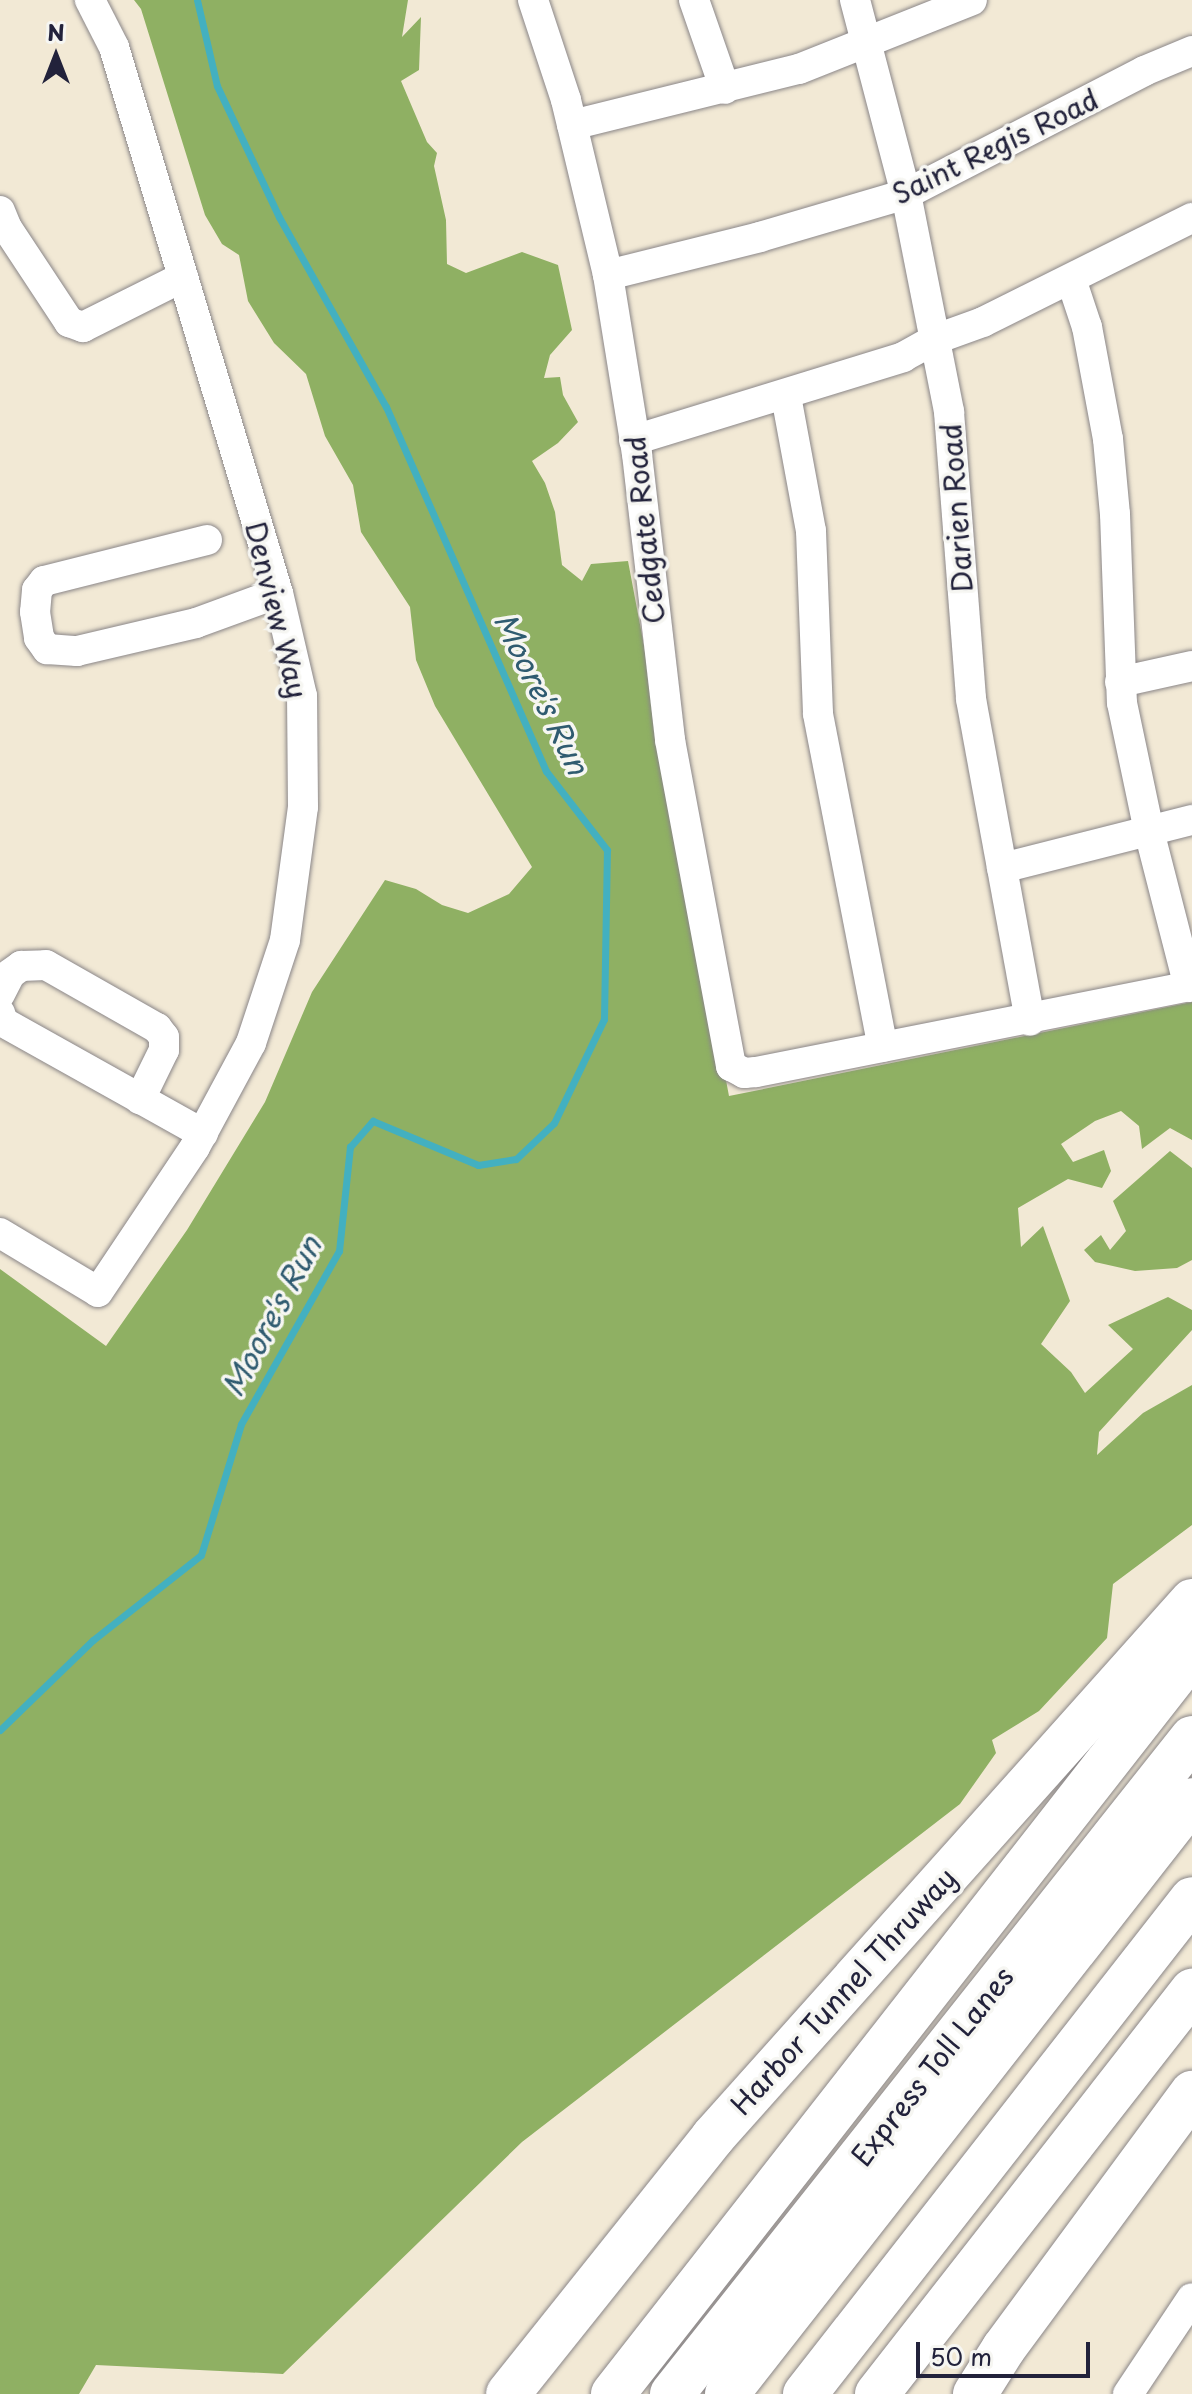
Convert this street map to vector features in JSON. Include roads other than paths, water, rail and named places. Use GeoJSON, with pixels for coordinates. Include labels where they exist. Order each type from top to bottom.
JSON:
{"type":"FeatureCollection","features":[{"type":"Feature","properties":{"kind":"highway","name":"Harbor Tunnel Thruway"},"geometry":{"type":"LineString","coordinates":[[508,2394],[713,2137],[1192,1601]]}},
{"type":"Feature","properties":{"kind":"highway"},"geometry":{"type":"LineString","coordinates":[[613,2394],[1192,1654]]}},
{"type":"Feature","properties":{"kind":"highway","name":"Express Toll Lanes"},"geometry":{"type":"LineString","coordinates":[[672,2394],[1192,1738]]}},
{"type":"Feature","properties":{"kind":"highway","name":"Express Toll Lanes"},"geometry":{"type":"LineString","coordinates":[[758,2394],[856,2248],[1192,1800]]}},
{"type":"Feature","properties":{"kind":"highway","name":"Express Toll Lanes"},"geometry":{"type":"LineString","coordinates":[[727,2394],[856,2248],[1192,1838]]}},
{"type":"Feature","properties":{"kind":"highway"},"geometry":{"type":"LineString","coordinates":[[805,2394],[1192,1899]]}},
{"type":"Feature","properties":{"kind":"highway"},"geometry":{"type":"LineString","coordinates":[[877,2394],[1192,1991]]}},
{"type":"Feature","properties":{"kind":"highway"},"geometry":{"type":"LineString","coordinates":[[975,2394],[1004,2348],[1192,2093]]}},
{"type":"Feature","properties":{"kind":"street","name":"Denview Way"},"geometry":{"type":"LineString","coordinates":[[0,1233],[98,1292],[203,1134],[251,1043],[285,940],[303,807],[302,696],[278,593],[114,47],[90,0]]}},
{"type":"Feature","properties":{"kind":"street","name":"Cedgate Road"},"geometry":{"type":"LineString","coordinates":[[533,0],[572,125],[608,275],[634,440],[670,740],[731,1066],[744,1073],[756,1072],[883,1047]]}},
{"type":"Feature","properties":{"kind":"street"},"geometry":{"type":"LineString","coordinates":[[694,0],[725,89]]}},
{"type":"Feature","properties":{"kind":"street","name":"Darien Road"},"geometry":{"type":"LineString","coordinates":[[855,0],[906,194],[936,339],[955,467],[971,699],[1030,1021]]}},
{"type":"Feature","properties":{"kind":"street"},"geometry":{"type":"LineString","coordinates":[[572,125],[799,69],[972,0]]}},
{"type":"Feature","properties":{"kind":"street","name":"Saint Regis Road"},"geometry":{"type":"LineString","coordinates":[[608,275],[745,242],[906,194],[1144,71],[1192,51]]}},
{"type":"Feature","properties":{"kind":"street"},"geometry":{"type":"LineString","coordinates":[[0,211],[7,228],[69,322],[83,327],[183,277]]}},
{"type":"Feature","properties":{"kind":"street"},"geometry":{"type":"LineString","coordinates":[[634,440],[786,396],[903,357],[936,339],[983,322],[1192,218]]}},
{"type":"Feature","properties":{"kind":"street"},"geometry":{"type":"LineString","coordinates":[[786,396],[811,531],[820,728],[883,1047],[1030,1021],[1191,986],[1149,831],[1120,682],[1115,514],[1108,439],[1087,327],[1071,279]]}},
{"type":"Feature","properties":{"kind":"street"},"geometry":{"type":"LineString","coordinates":[[207,540],[44,581],[37,590],[35,612],[39,638],[47,649],[77,651],[196,623],[278,593]]}},
{"type":"Feature","properties":{"kind":"street"},"geometry":{"type":"LineString","coordinates":[[1120,682],[1192,666]]}},
{"type":"Feature","properties":{"kind":"street"},"geometry":{"type":"LineString","coordinates":[[1002,868],[1192,820]]}},
{"type":"Feature","properties":{"kind":"street"},"geometry":{"type":"LineString","coordinates":[[0,994],[10,974],[21,966],[46,965],[157,1028],[164,1037],[164,1050],[140,1099]]}},
{"type":"Feature","properties":{"kind":"street"},"geometry":{"type":"LineString","coordinates":[[0,1013],[3,1022],[203,1134]]}},
{"type":"Feature","properties":{"kind":"street"},"geometry":{"type":"LineString","coordinates":[[1128,2394],[1192,2298]]}},
{"type":"Feature","properties":{"kind":"waterway","name":"Moore's Run"},"geometry":{"type":"LineString","coordinates":[[0,1730],[93,1640],[201,1555],[241,1424],[339,1251],[350,1147],[373,1121],[478,1165],[516,1159],[554,1123],[604,1019],[607,850],[546,771],[386,407],[279,217],[217,86],[197,0]]}}]}
